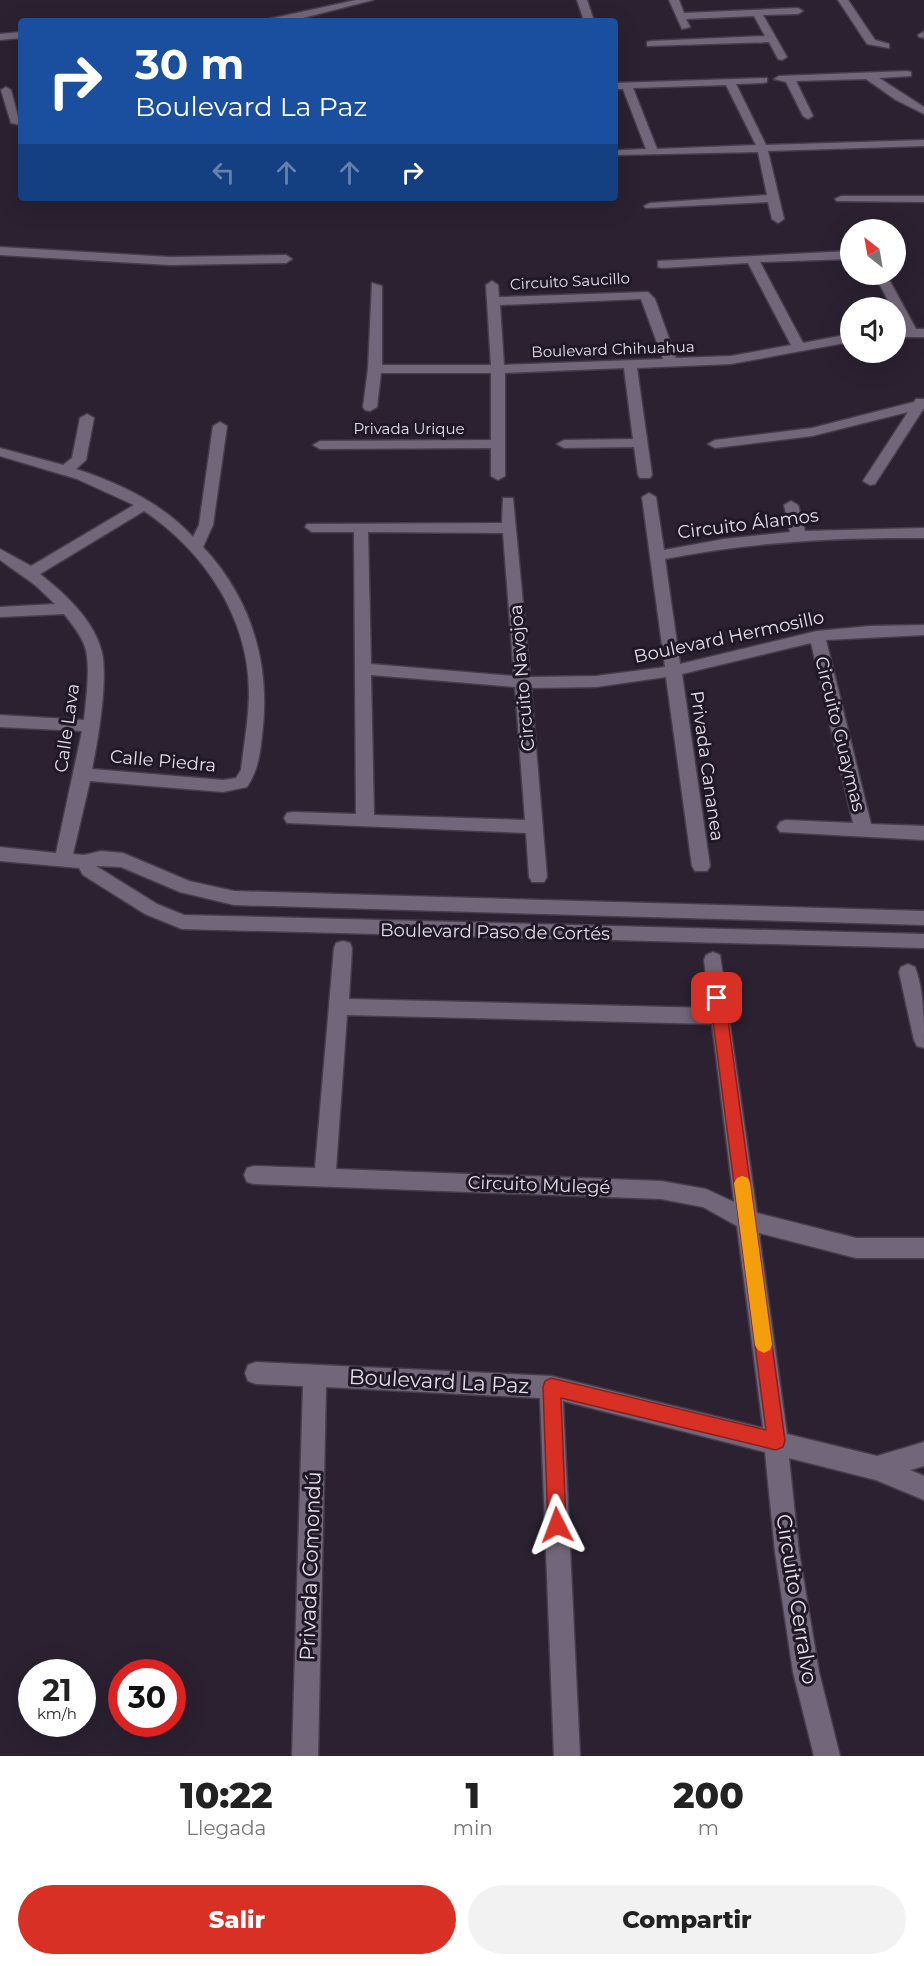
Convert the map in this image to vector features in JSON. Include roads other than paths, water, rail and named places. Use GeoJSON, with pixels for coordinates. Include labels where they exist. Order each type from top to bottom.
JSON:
{"type":"FeatureCollection","features":[{"type":"Feature","properties":{"kind":"street"},"geometry":{"type":"LineString","coordinates":[[282,18],[368,0]]}},
{"type":"Feature","properties":{"kind":"street"},"geometry":{"type":"LineString","coordinates":[[582,0],[588,18]]}},
{"type":"Feature","properties":{"kind":"street"},"geometry":{"type":"LineString","coordinates":[[674,0],[691,42]]}},
{"type":"Feature","properties":{"kind":"street"},"geometry":{"type":"LineString","coordinates":[[843,0],[871,42],[885,46]]}},
{"type":"Feature","properties":{"kind":"street"},"geometry":{"type":"LineString","coordinates":[[269,18],[296,5]]}},
{"type":"Feature","properties":{"kind":"street"},"geometry":{"type":"LineString","coordinates":[[329,10],[329,18]]}},
{"type":"Feature","properties":{"kind":"street"},"geometry":{"type":"LineString","coordinates":[[680,16],[798,11]]}},
{"type":"Feature","properties":{"kind":"street"},"geometry":{"type":"LineString","coordinates":[[757,13],[782,57]]}},
{"type":"Feature","properties":{"kind":"street"},"geometry":{"type":"LineString","coordinates":[[0,37],[18,35]]}},
{"type":"Feature","properties":{"kind":"street"},"geometry":{"type":"LineString","coordinates":[[651,44],[772,39]]}},
{"type":"Feature","properties":{"kind":"street"},"geometry":{"type":"LineString","coordinates":[[808,116],[784,79],[907,74]]}},
{"type":"Feature","properties":{"kind":"street"},"geometry":{"type":"LineString","coordinates":[[869,76],[900,98],[924,111]]}},
{"type":"Feature","properties":{"kind":"street"},"geometry":{"type":"LineString","coordinates":[[618,86],[763,80]]}},
{"type":"Feature","properties":{"kind":"street"},"geometry":{"type":"LineString","coordinates":[[729,82],[762,147],[778,219]]}},
{"type":"Feature","properties":{"kind":"street"},"geometry":{"type":"LineString","coordinates":[[627,86],[653,152]]}},
{"type":"Feature","properties":{"kind":"street"},"geometry":{"type":"LineString","coordinates":[[16,123],[3,91],[18,87]]}},
{"type":"Feature","properties":{"kind":"street"},"geometry":{"type":"LineString","coordinates":[[621,153],[924,143]]}},
{"type":"Feature","properties":{"kind":"street"},"geometry":{"type":"LineString","coordinates":[[650,206],[774,198]]}},
{"type":"Feature","properties":{"kind":"street"},"geometry":{"type":"LineString","coordinates":[[840,199],[924,199]]}},
{"type":"Feature","properties":{"kind":"street"},"geometry":{"type":"LineString","coordinates":[[888,199],[924,207]]}},
{"type":"Feature","properties":{"kind":"street"},"geometry":{"type":"LineString","coordinates":[[0,251],[170,261],[286,259]]}},
{"type":"Feature","properties":{"kind":"street"},"geometry":{"type":"LineString","coordinates":[[662,264],[840,255]]}},
{"type":"Feature","properties":{"kind":"street"},"geometry":{"type":"LineString","coordinates":[[752,259],[799,347]]}},
{"type":"Feature","properties":{"kind":"street","name":"Circuito Saucillo"},"geometry":{"type":"LineString","coordinates":[[492,285],[495,301],[498,369],[498,476]]}},
{"type":"Feature","properties":{"kind":"street"},"geometry":{"type":"LineString","coordinates":[[887,285],[918,332]]}},
{"type":"Feature","properties":{"kind":"street"},"geometry":{"type":"LineString","coordinates":[[370,407],[375,369],[376,286]]}},
{"type":"Feature","properties":{"kind":"street","name":"Circuito Saucillo"},"geometry":{"type":"LineString","coordinates":[[495,301],[644,295],[649,299],[671,363]]}},
{"type":"Feature","properties":{"kind":"street","name":"Boulevard Chihuahua"},"geometry":{"type":"LineString","coordinates":[[375,369],[630,366],[731,360],[840,340]]}},
{"type":"Feature","properties":{"kind":"street"},"geometry":{"type":"LineString","coordinates":[[630,366],[645,475]]}},
{"type":"Feature","properties":{"kind":"street"},"geometry":{"type":"LineString","coordinates":[[715,444],[812,432],[921,401]]}},
{"type":"Feature","properties":{"kind":"street"},"geometry":{"type":"LineString","coordinates":[[870,481],[921,401]]}},
{"type":"Feature","properties":{"kind":"street"},"geometry":{"type":"LineString","coordinates":[[65,470],[79,460],[87,418]]}},
{"type":"Feature","properties":{"kind":"street"},"geometry":{"type":"LineString","coordinates":[[0,452],[65,470],[110,486],[176,528],[196,547],[206,525],[220,426]]}},
{"type":"Feature","properties":{"kind":"street","name":"Privada Urique"},"geometry":{"type":"LineString","coordinates":[[320,445],[497,444]]}},
{"type":"Feature","properties":{"kind":"street"},"geometry":{"type":"LineString","coordinates":[[564,444],[639,444]]}},
{"type":"Feature","properties":{"kind":"street"},"geometry":{"type":"LineString","coordinates":[[649,497],[658,556]]}},
{"type":"Feature","properties":{"kind":"street","name":"Circuito Navojoa"},"geometry":{"type":"LineString","coordinates":[[508,501],[538,877]]}},
{"type":"Feature","properties":{"kind":"street"},"geometry":{"type":"LineString","coordinates":[[791,505],[798,534]]}},
{"type":"Feature","properties":{"kind":"street"},"geometry":{"type":"LineString","coordinates":[[32,572],[142,506]]}},
{"type":"Feature","properties":{"kind":"street"},"geometry":{"type":"LineString","coordinates":[[312,527],[510,528]]}},
{"type":"Feature","properties":{"kind":"street"},"geometry":{"type":"LineString","coordinates":[[361,528],[365,821]]}},
{"type":"Feature","properties":{"kind":"street","name":"Circuito Álamos"},"geometry":{"type":"LineString","coordinates":[[674,672],[658,556],[695,548],[798,534],[924,533]]}},
{"type":"Feature","properties":{"kind":"street","name":"Calle Piedra"},"geometry":{"type":"LineString","coordinates":[[81,774],[223,786],[241,783],[249,771],[257,688],[255,666],[245,626],[233,599],[214,568],[196,547]]}},
{"type":"Feature","properties":{"kind":"street","name":"Calle Lava"},"geometry":{"type":"LineString","coordinates":[[0,554],[32,572],[67,609],[93,648],[95,688],[91,726],[63,859]]}},
{"type":"Feature","properties":{"kind":"street"},"geometry":{"type":"LineString","coordinates":[[0,612],[67,609]]}},
{"type":"Feature","properties":{"kind":"street","name":"Boulevard Hermosillo"},"geometry":{"type":"LineString","coordinates":[[362,669],[523,684],[628,678],[674,672],[817,636],[866,630],[924,630]]}},
{"type":"Feature","properties":{"kind":"street","name":"Circuito Guaymas"},"geometry":{"type":"LineString","coordinates":[[817,636],[864,831]]}},
{"type":"Feature","properties":{"kind":"street","name":"Privada Cananea"},"geometry":{"type":"LineString","coordinates":[[674,672],[701,866]]}},
{"type":"Feature","properties":{"kind":"street"},"geometry":{"type":"LineString","coordinates":[[0,721],[91,726]]}},
{"type":"Feature","properties":{"kind":"street"},"geometry":{"type":"LineString","coordinates":[[293,818],[534,827]]}},
{"type":"Feature","properties":{"kind":"street","name":"Circuito Guaymas"},"geometry":{"type":"LineString","coordinates":[[786,827],[924,833]]}},
{"type":"Feature","properties":{"kind":"street","name":"Boulevard Paso de Cortés"},"geometry":{"type":"LineString","coordinates":[[0,854],[84,862],[101,858],[123,860],[186,887],[234,898],[924,918]]}},
{"type":"Feature","properties":{"kind":"street","name":"Boulevard Paso de Cortés"},"geometry":{"type":"LineString","coordinates":[[84,862],[89,870],[151,909],[182,922],[692,937],[924,941]]}},
{"type":"Feature","properties":{"kind":"street"},"geometry":{"type":"LineString","coordinates":[[230,925],[234,898]]}},
{"type":"Feature","properties":{"kind":"street"},"geometry":{"type":"LineString","coordinates":[[689,911],[692,937]]}},
{"type":"Feature","properties":{"kind":"street"},"geometry":{"type":"LineString","coordinates":[[325,1177],[343,948]]}},
{"type":"Feature","properties":{"kind":"street"},"geometry":{"type":"LineString","coordinates":[[713,960],[776,1441]]}},
{"type":"Feature","properties":{"kind":"street"},"geometry":{"type":"LineString","coordinates":[[908,972],[924,1040]]}},
{"type":"Feature","properties":{"kind":"street"},"geometry":{"type":"LineString","coordinates":[[339,1007],[720,1016]]}},
{"type":"Feature","properties":{"kind":"street","name":"Circuito Mulegé"},"geometry":{"type":"LineString","coordinates":[[254,1174],[661,1190],[706,1198],[747,1220],[856,1248],[924,1248]]}},
{"type":"Feature","properties":{"kind":"street","name":"Boulevard La Paz"},"geometry":{"type":"LineString","coordinates":[[256,1373],[551,1387],[776,1441],[877,1468],[924,1488]]}},
{"type":"Feature","properties":{"kind":"street","name":"Privada Comondú"},"geometry":{"type":"LineString","coordinates":[[304,1756],[315,1376]]}},
{"type":"Feature","properties":{"kind":"street"},"geometry":{"type":"LineString","coordinates":[[551,1387],[567,1756]]}},
{"type":"Feature","properties":{"kind":"street","name":"Circuito Cerralvo"},"geometry":{"type":"LineString","coordinates":[[776,1441],[787,1552],[806,1672],[827,1756]]}},
{"type":"Feature","properties":{"kind":"street"},"geometry":{"type":"LineString","coordinates":[[877,1468],[924,1454]]}}]}
